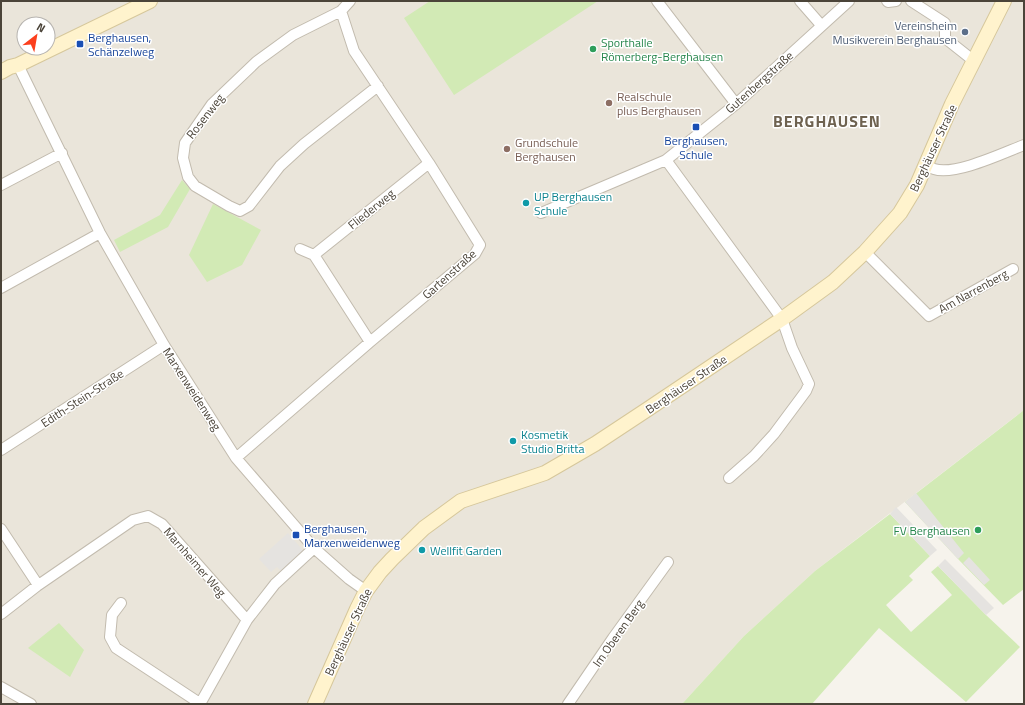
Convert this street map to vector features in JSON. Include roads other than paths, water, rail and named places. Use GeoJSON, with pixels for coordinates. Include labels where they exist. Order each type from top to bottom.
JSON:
{"type":"FeatureCollection","features":[{"type":"Feature","properties":{"kind":"street"},"geometry":{"type":"LineString","coordinates":[[8,67],[150,1]]}},
{"type":"Feature","properties":{"kind":"street"},"geometry":{"type":"LineString","coordinates":[[341,11],[350,1]]}},
{"type":"Feature","properties":{"kind":"street"},"geometry":{"type":"LineString","coordinates":[[657,1],[736,104]]}},
{"type":"Feature","properties":{"kind":"street"},"geometry":{"type":"LineString","coordinates":[[800,1],[821,26]]}},
{"type":"Feature","properties":{"kind":"street","name":"Gutenbergstraße"},"geometry":{"type":"LineString","coordinates":[[541,213],[666,160],[736,104],[849,1]]}},
{"type":"Feature","properties":{"kind":"street"},"geometry":{"type":"LineString","coordinates":[[887,1],[896,1]]}},
{"type":"Feature","properties":{"kind":"street"},"geometry":{"type":"LineString","coordinates":[[911,1],[945,23],[945,38],[974,61]]}},
{"type":"Feature","properties":{"kind":"street","name":"Berghäuser Straße"},"geometry":{"type":"LineString","coordinates":[[315,704],[366,591],[380,572],[424,528],[461,501],[545,473],[595,444],[782,319],[833,282],[866,252],[900,213],[917,185],[952,104],[1004,1]]}},
{"type":"Feature","properties":{"kind":"street","name":"Gartenstraße"},"geometry":{"type":"LineString","coordinates":[[236,458],[370,342],[475,254],[480,245],[429,163],[354,51],[341,11]]}},
{"type":"Feature","properties":{"kind":"street","name":"Rosenweg"},"geometry":{"type":"LineString","coordinates":[[341,11],[293,35],[256,62],[212,104],[185,143],[183,158],[188,177],[195,186],[240,211],[249,206],[280,166],[304,144],[378,86]]}},
{"type":"Feature","properties":{"kind":"street","name":"Marxenweidenweg"},"geometry":{"type":"LineString","coordinates":[[8,67],[62,153],[100,233],[164,345],[236,458],[314,548],[349,579],[366,591]]}},
{"type":"Feature","properties":{"kind":"street"},"geometry":{"type":"LineString","coordinates":[[926,165],[934,170],[970,166],[1024,145]]}},
{"type":"Feature","properties":{"kind":"street"},"geometry":{"type":"LineString","coordinates":[[1,185],[62,153]]}},
{"type":"Feature","properties":{"kind":"street"},"geometry":{"type":"LineString","coordinates":[[666,160],[782,319],[792,348],[809,384],[806,391],[774,434],[754,456],[729,478]]}},
{"type":"Feature","properties":{"kind":"street","name":"Fliederweg"},"geometry":{"type":"LineString","coordinates":[[314,255],[429,163]]}},
{"type":"Feature","properties":{"kind":"street"},"geometry":{"type":"LineString","coordinates":[[1,288],[100,233]]}},
{"type":"Feature","properties":{"kind":"street"},"geometry":{"type":"LineString","coordinates":[[300,248],[314,255],[370,342]]}},
{"type":"Feature","properties":{"kind":"street","name":"Am Narrenberg"},"geometry":{"type":"LineString","coordinates":[[866,252],[928,316],[1013,269]]}},
{"type":"Feature","properties":{"kind":"street","name":"Edith-Stein-Straße"},"geometry":{"type":"LineString","coordinates":[[1,450],[164,345]]}},
{"type":"Feature","properties":{"kind":"street","name":"Marnheimer Weg"},"geometry":{"type":"LineString","coordinates":[[1,614],[38,585],[133,520],[148,516],[162,524],[247,620]]}},
{"type":"Feature","properties":{"kind":"street"},"geometry":{"type":"LineString","coordinates":[[1,529],[38,585]]}},
{"type":"Feature","properties":{"kind":"street"},"geometry":{"type":"LineString","coordinates":[[120,603],[112,615],[110,629],[110,636],[116,648],[200,704],[247,620],[275,584],[314,548]]}},
{"type":"Feature","properties":{"kind":"street","name":"Im Oberen Berg"},"geometry":{"type":"LineString","coordinates":[[568,704],[613,638],[668,562]]}},
{"type":"Feature","properties":{"kind":"street"},"geometry":{"type":"LineString","coordinates":[[1,687],[31,704]]}},
{"type":"Feature","properties":{"kind":"place","name":"Vereinsheim Musikverein Berghausen"},"geometry":{"type":"Point","coordinates":[965,32]}},
{"type":"Feature","properties":{"kind":"place","name":"Berghausen, Schänzelweg"},"geometry":{"type":"Point","coordinates":[80,44]}},
{"type":"Feature","properties":{"kind":"place","name":"Sporthalle Römerberg-Berghausen"},"geometry":{"type":"Point","coordinates":[593,49]}},
{"type":"Feature","properties":{"kind":"place","name":"Realschule plus Berghausen"},"geometry":{"type":"Point","coordinates":[609,103]}},
{"type":"Feature","properties":{"kind":"place","name":"Berghausen, Schule"},"geometry":{"type":"Point","coordinates":[696,127]}},
{"type":"Feature","properties":{"kind":"place","name":"Grundschule Berghausen"},"geometry":{"type":"Point","coordinates":[507,149]}},
{"type":"Feature","properties":{"kind":"place","name":"UP Berghausen Schule"},"geometry":{"type":"Point","coordinates":[526,203]}},
{"type":"Feature","properties":{"kind":"place","name":"Kosmetik Studio Britta"},"geometry":{"type":"Point","coordinates":[513,441]}},
{"type":"Feature","properties":{"kind":"place","name":"FV Berghausen"},"geometry":{"type":"Point","coordinates":[978,530]}},
{"type":"Feature","properties":{"kind":"place","name":"Berghausen, Marxenweidenweg"},"geometry":{"type":"Point","coordinates":[296,535]}},
{"type":"Feature","properties":{"kind":"place","name":"Wellfit Garden"},"geometry":{"type":"Point","coordinates":[422,550]}},
{"type":"Feature","properties":{"kind":"district","name":"BERGHAUSEN"},"geometry":{"type":"Point","coordinates":[827,121]}}]}
